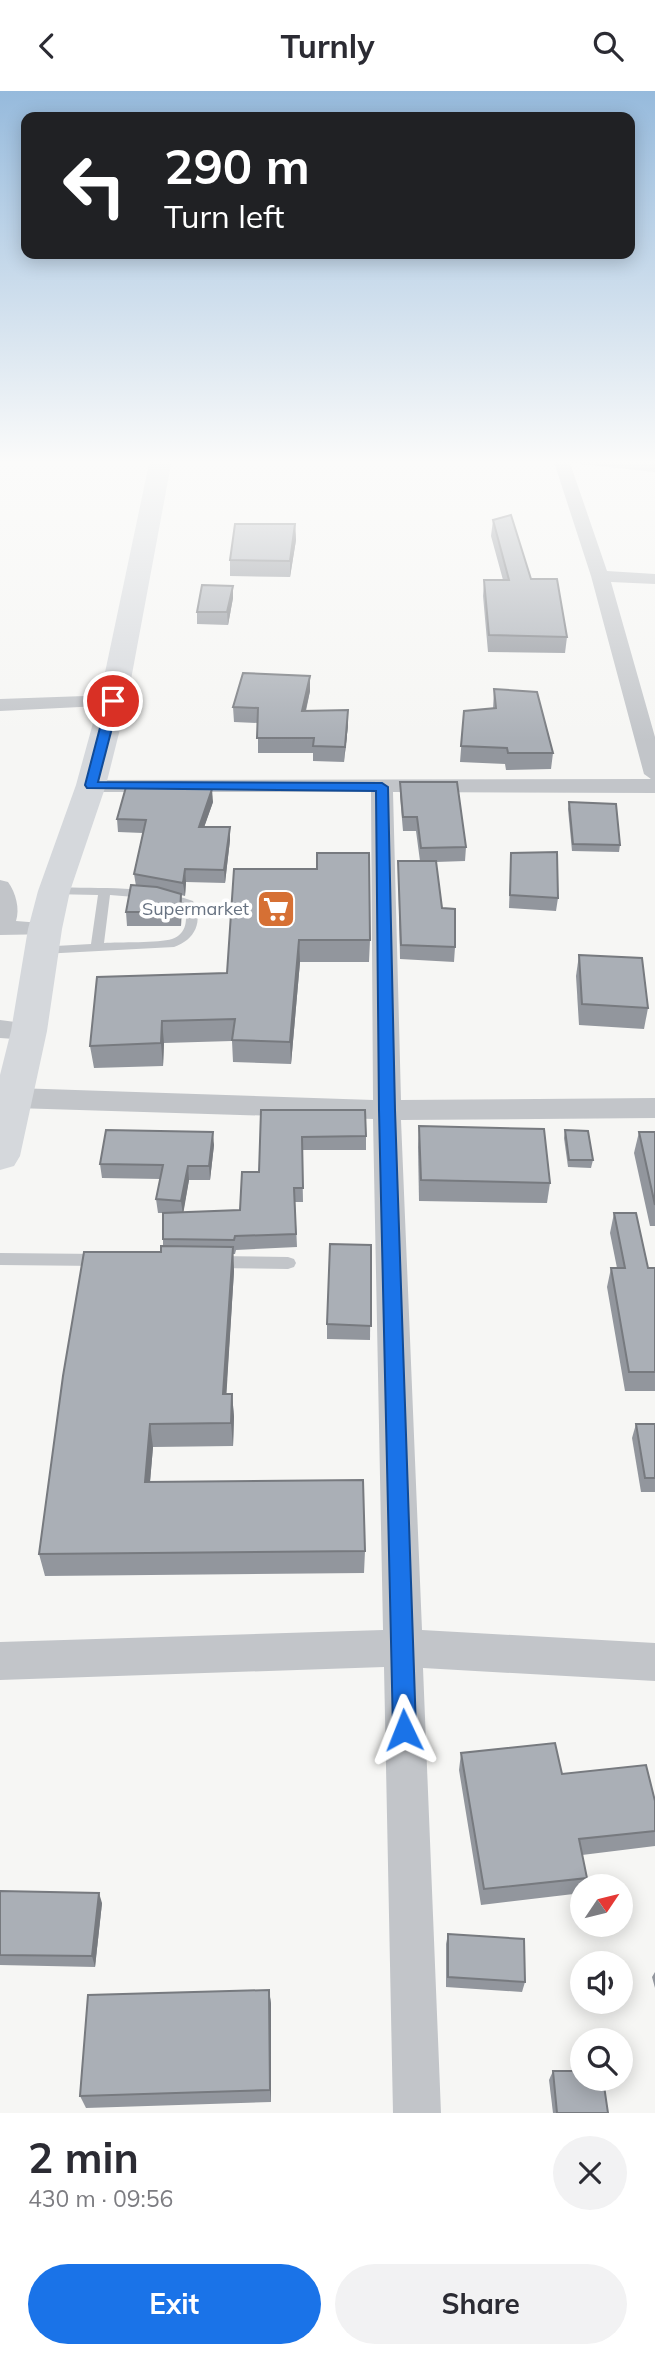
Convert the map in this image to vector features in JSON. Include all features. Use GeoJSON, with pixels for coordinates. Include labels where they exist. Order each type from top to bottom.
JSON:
{"type":"FeatureCollection","features":[{"type":"Feature","properties":{"kind":"main road"},"geometry":{"type":"LineString","coordinates":[[0,1156],[15,1098],[15,1030],[43,939],[54,891],[91,785],[113,701],[142,553]]}},
{"type":"Feature","properties":{"kind":"street"},"geometry":{"type":"LineString","coordinates":[[592,553],[655,774]]}},
{"type":"Feature","properties":{"kind":"street"},"geometry":{"type":"LineString","coordinates":[[600,576],[655,579]]}},
{"type":"Feature","properties":{"kind":"street"},"geometry":{"type":"LineString","coordinates":[[0,705],[113,701]]}},
{"type":"Feature","properties":{"kind":"street"},"geometry":{"type":"LineString","coordinates":[[91,785],[655,786]]}},
{"type":"Feature","properties":{"kind":"street"},"geometry":{"type":"LineString","coordinates":[[382,787],[387,1110],[417,2113]]}},
{"type":"Feature","properties":{"kind":"street"},"geometry":{"type":"LineString","coordinates":[[0,887],[7,912],[1,928],[43,939]]}},
{"type":"Feature","properties":{"kind":"street"},"geometry":{"type":"LineString","coordinates":[[15,1098],[387,1110],[655,1108]]}},
{"type":"Feature","properties":{"kind":"street"},"geometry":{"type":"LineString","coordinates":[[0,1661],[402,1648],[655,1662]]}},
{"type":"Feature","properties":{"kind":"lane"},"geometry":{"type":"LineString","coordinates":[[43,939],[97,946],[135,947],[174,943],[190,932],[194,918],[189,904],[178,899],[156,895],[54,891]]}},
{"type":"Feature","properties":{"kind":"lane"},"geometry":{"type":"LineString","coordinates":[[97,946],[104,894]]}},
{"type":"Feature","properties":{"kind":"lane"},"geometry":{"type":"LineString","coordinates":[[0,1258],[110,1260]]}},
{"type":"Feature","properties":{"kind":"lane"},"geometry":{"type":"LineString","coordinates":[[205,1262],[288,1263]]}},
{"type":"Feature","properties":{"kind":"building"},"geometry":{"type":"Polygon","coordinates":[[[231,553],[291,553],[290,561],[230,560],[231,553]]]}},
{"type":"Feature","properties":{"kind":"building"},"geometry":{"type":"Polygon","coordinates":[[[502,553],[523,553],[531,579],[557,579],[567,637],[489,635],[484,580],[509,580],[502,553]]]}},
{"type":"Feature","properties":{"kind":"building"},"geometry":{"type":"Polygon","coordinates":[[[202,585],[233,586],[227,612],[197,612],[202,585]]]}},
{"type":"Feature","properties":{"kind":"building"},"geometry":{"type":"Polygon","coordinates":[[[243,673],[310,676],[302,711],[348,710],[345,747],[313,746],[314,738],[257,738],[258,708],[233,707],[243,673]]]}},
{"type":"Feature","properties":{"kind":"building"},"geometry":{"type":"Polygon","coordinates":[[[494,689],[537,692],[553,753],[508,753],[507,748],[461,746],[464,711],[496,708],[494,689]]]}},
{"type":"Feature","properties":{"kind":"building"},"geometry":{"type":"Polygon","coordinates":[[[400,782],[457,782],[466,847],[421,848],[417,817],[403,817],[400,782]]]}},
{"type":"Feature","properties":{"kind":"building"},"geometry":{"type":"Polygon","coordinates":[[[126,787],[212,789],[199,827],[230,827],[224,870],[185,869],[183,883],[134,874],[146,820],[117,819],[126,787]]]}},
{"type":"Feature","properties":{"kind":"building"},"geometry":{"type":"Polygon","coordinates":[[[569,802],[616,804],[620,845],[573,844],[569,802]]]}},
{"type":"Feature","properties":{"kind":"building"},"geometry":{"type":"Polygon","coordinates":[[[557,852],[558,898],[510,895],[511,853],[557,852]]]}},
{"type":"Feature","properties":{"kind":"building"},"geometry":{"type":"Polygon","coordinates":[[[317,853],[369,853],[370,940],[299,940],[290,1042],[232,1040],[235,1019],[162,1021],[161,1043],[90,1046],[97,977],[227,973],[234,869],[317,869],[317,853]]]}},
{"type":"Feature","properties":{"kind":"building"},"geometry":{"type":"Polygon","coordinates":[[[398,861],[436,861],[442,908],[455,909],[455,947],[401,945],[398,861]]]}},
{"type":"Feature","properties":{"kind":"building"},"geometry":{"type":"Polygon","coordinates":[[[131,885],[157,887],[181,894],[180,912],[126,912],[131,885]]]}},
{"type":"Feature","properties":{"kind":"building"},"geometry":{"type":"Polygon","coordinates":[[[579,955],[642,958],[648,1008],[582,1004],[579,955]]]}},
{"type":"Feature","properties":{"kind":"building"},"geometry":{"type":"Polygon","coordinates":[[[261,1110],[365,1110],[366,1136],[302,1137],[303,1188],[294,1188],[296,1234],[235,1236],[234,1240],[163,1239],[163,1213],[240,1210],[242,1172],[259,1172],[261,1110]]]}},
{"type":"Feature","properties":{"kind":"building"},"geometry":{"type":"Polygon","coordinates":[[[419,1126],[544,1129],[550,1183],[421,1180],[419,1126]]]}},
{"type":"Feature","properties":{"kind":"building"},"geometry":{"type":"Polygon","coordinates":[[[106,1130],[213,1132],[209,1166],[188,1166],[181,1201],[156,1199],[163,1165],[100,1164],[106,1130]]]}},
{"type":"Feature","properties":{"kind":"building"},"geometry":{"type":"Polygon","coordinates":[[[565,1130],[588,1131],[593,1160],[569,1160],[565,1130]]]}},
{"type":"Feature","properties":{"kind":"building"},"geometry":{"type":"Polygon","coordinates":[[[639,1132],[655,1132],[655,1205],[639,1132]]]}},
{"type":"Feature","properties":{"kind":"building"},"geometry":{"type":"Polygon","coordinates":[[[614,1213],[636,1213],[648,1268],[655,1268],[655,1372],[629,1372],[611,1268],[625,1268],[614,1213]]]}},
{"type":"Feature","properties":{"kind":"building"},"geometry":{"type":"Polygon","coordinates":[[[330,1244],[371,1245],[371,1326],[327,1324],[330,1244]]]}},
{"type":"Feature","properties":{"kind":"building"},"geometry":{"type":"Polygon","coordinates":[[[161,1246],[233,1247],[223,1394],[232,1394],[231,1423],[150,1424],[145,1482],[363,1480],[365,1551],[39,1554],[63,1376],[84,1252],[161,1252],[161,1246]]]}},
{"type":"Feature","properties":{"kind":"building"},"geometry":{"type":"Polygon","coordinates":[[[636,1424],[655,1424],[655,1478],[645,1478],[636,1424]]]}},
{"type":"Feature","properties":{"kind":"building"},"geometry":{"type":"Polygon","coordinates":[[[555,1743],[562,1774],[646,1765],[655,1801],[655,1831],[579,1839],[586,1874],[570,1874],[570,1880],[484,1889],[461,1753],[555,1743]]]}},
{"type":"Feature","properties":{"kind":"building"},"geometry":{"type":"Polygon","coordinates":[[[0,1891],[99,1893],[92,1956],[0,1955],[0,1891]]]}},
{"type":"Feature","properties":{"kind":"building"},"geometry":{"type":"Polygon","coordinates":[[[448,1934],[524,1939],[525,1982],[448,1977],[448,1934]]]}},
{"type":"Feature","properties":{"kind":"building"},"geometry":{"type":"Polygon","coordinates":[[[269,1990],[270,2090],[80,2096],[88,1995],[269,1990]]]}},
{"type":"Feature","properties":{"kind":"building"},"geometry":{"type":"Polygon","coordinates":[[[553,2071],[570,2071],[570,2091],[605,2091],[608,2113],[557,2113],[553,2071]]]}},
{"type":"Feature","properties":{"kind":"place","name":"Supermarket"},"geometry":{"type":"Point","coordinates":[276,909]}},
{"type":"Feature","properties":{"kind":"route"},"geometry":{"type":"LineString","coordinates":[[113,701],[91,785],[382,787],[387,1110],[404,1730]]}}]}
